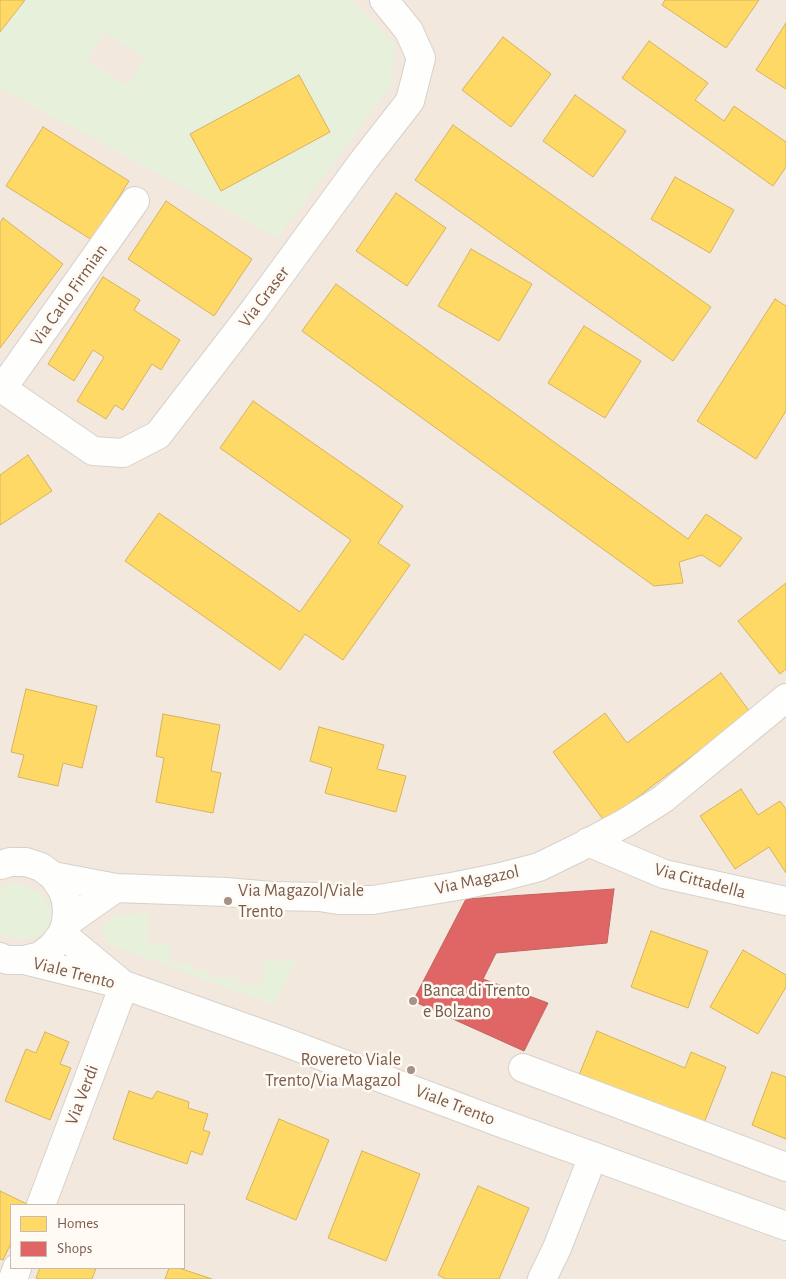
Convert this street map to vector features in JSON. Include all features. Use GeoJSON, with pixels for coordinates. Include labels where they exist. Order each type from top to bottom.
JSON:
{"type":"FeatureCollection","features":[{"type":"Feature","properties":{"kind":"street","name":"Via Graser"},"geometry":{"type":"LineString","coordinates":[[1,388],[93,451],[123,453],[158,435],[255,309],[364,160],[410,101],[421,58],[409,32],[384,0]]}},
{"type":"Feature","properties":{"kind":"street","name":"Via Carlo Firmian"},"geometry":{"type":"LineString","coordinates":[[1,388],[135,201]]}},
{"type":"Feature","properties":{"kind":"street","name":"Via Magazol"},"geometry":{"type":"LineString","coordinates":[[53,876],[116,888],[320,897],[338,900],[373,900],[501,877],[540,867],[625,823],[663,799],[786,698]]}},
{"type":"Feature","properties":{"kind":"street","name":"Via Cittadella"},"geometry":{"type":"LineString","coordinates":[[588,842],[664,874],[786,901]]}},
{"type":"Feature","properties":{"kind":"street"},"geometry":{"type":"LineString","coordinates":[[3,861],[26,862],[40,867],[53,876],[62,889],[66,900],[68,911],[64,928]]}},
{"type":"Feature","properties":{"kind":"street"},"geometry":{"type":"LineString","coordinates":[[64,928],[116,888]]}},
{"type":"Feature","properties":{"kind":"street","name":"Viale Trento"},"geometry":{"type":"LineString","coordinates":[[12,958],[40,956],[53,946],[64,928],[124,985]]}},
{"type":"Feature","properties":{"kind":"street","name":"Viale Trento"},"geometry":{"type":"LineString","coordinates":[[12,958],[124,985],[786,1226]]}},
{"type":"Feature","properties":{"kind":"street","name":"Via Verdi"},"geometry":{"type":"LineString","coordinates":[[40,1204],[124,985]]}},
{"type":"Feature","properties":{"kind":"street"},"geometry":{"type":"LineString","coordinates":[[524,1068],[786,1167]]}},
{"type":"Feature","properties":{"kind":"street"},"geometry":{"type":"LineString","coordinates":[[542,1279],[557,1248],[592,1156]]}},
{"type":"Feature","properties":{"kind":"shaded area"},"geometry":{"type":"Polygon","coordinates":[[[0,0],[786,0],[786,1279],[0,1279],[0,0]]]}},
{"type":"Feature","properties":{"kind":"green space"},"geometry":{"type":"Polygon","coordinates":[[[25,0],[351,0],[395,44],[392,84],[278,238],[0,88],[0,32],[25,0]],[[105,32],[87,60],[127,86],[145,59],[105,32]],[[299,75],[191,134],[221,190],[330,132],[299,75]]]}},
{"type":"Feature","properties":{"kind":"green space"},"geometry":{"type":"Polygon","coordinates":[[[11,883],[28,886],[44,896],[53,912],[47,932],[32,938],[19,939],[0,935],[0,887],[11,883]]]}},
{"type":"Feature","properties":{"kind":"green space"},"geometry":{"type":"Polygon","coordinates":[[[148,912],[148,943],[170,943],[170,963],[192,963],[192,970],[207,970],[207,977],[238,978],[238,985],[263,985],[264,961],[298,960],[274,1005],[111,945],[105,938],[103,929],[107,921],[115,917],[148,912]]]}},
{"type":"Feature","properties":{"kind":"building: Homes"},"geometry":{"type":"Polygon","coordinates":[[[0,0],[25,0],[0,32],[0,0]]]}},
{"type":"Feature","properties":{"kind":"building: Homes"},"geometry":{"type":"Polygon","coordinates":[[[665,0],[759,0],[726,48],[662,5],[665,0]]]}},
{"type":"Feature","properties":{"kind":"building: Homes"},"geometry":{"type":"Polygon","coordinates":[[[786,23],[786,89],[756,70],[786,23]]]}},
{"type":"Feature","properties":{"kind":"building: Homes"},"geometry":{"type":"Polygon","coordinates":[[[503,37],[551,74],[511,127],[462,90],[503,37]]]}},
{"type":"Feature","properties":{"kind":"building: Homes"},"geometry":{"type":"Polygon","coordinates":[[[649,41],[708,83],[695,100],[724,121],[734,106],[786,142],[786,167],[773,186],[622,78],[649,41]]]}},
{"type":"Feature","properties":{"kind":"building: Homes"},"geometry":{"type":"Polygon","coordinates":[[[299,75],[330,132],[221,191],[190,134],[299,75]]]}},
{"type":"Feature","properties":{"kind":"building: Homes"},"geometry":{"type":"Polygon","coordinates":[[[575,95],[626,131],[593,177],[543,141],[575,95]]]}},
{"type":"Feature","properties":{"kind":"building: Homes"},"geometry":{"type":"Polygon","coordinates":[[[453,125],[711,307],[673,361],[415,180],[453,125]]]}},
{"type":"Feature","properties":{"kind":"building: Homes"},"geometry":{"type":"Polygon","coordinates":[[[43,127],[129,181],[92,240],[6,186],[43,127]]]}},
{"type":"Feature","properties":{"kind":"building: Homes"},"geometry":{"type":"Polygon","coordinates":[[[675,177],[734,210],[710,253],[651,219],[675,177]]]}},
{"type":"Feature","properties":{"kind":"building: Homes"},"geometry":{"type":"Polygon","coordinates":[[[396,193],[446,228],[407,286],[356,251],[396,193]]]}},
{"type":"Feature","properties":{"kind":"building: Homes"},"geometry":{"type":"Polygon","coordinates":[[[166,201],[252,259],[214,316],[128,259],[166,201]]]}},
{"type":"Feature","properties":{"kind":"building: Homes"},"geometry":{"type":"Polygon","coordinates":[[[3,218],[63,264],[0,348],[0,223],[3,218]]]}},
{"type":"Feature","properties":{"kind":"building: Homes"},"geometry":{"type":"Polygon","coordinates":[[[471,249],[532,284],[499,341],[438,306],[471,249]]]}},
{"type":"Feature","properties":{"kind":"building: Homes"},"geometry":{"type":"Polygon","coordinates":[[[103,277],[140,300],[134,310],[180,340],[161,370],[152,364],[123,410],[115,405],[106,419],[77,401],[104,357],[93,350],[74,381],[48,364],[103,277]]]}},
{"type":"Feature","properties":{"kind":"building: Homes"},"geometry":{"type":"Polygon","coordinates":[[[336,284],[688,539],[706,514],[742,538],[720,567],[702,555],[679,562],[683,583],[654,586],[302,331],[336,284]]]}},
{"type":"Feature","properties":{"kind":"building: Homes"},"geometry":{"type":"Polygon","coordinates":[[[775,299],[786,306],[786,411],[756,459],[697,421],[775,299]]]}},
{"type":"Feature","properties":{"kind":"building: Homes"},"geometry":{"type":"Polygon","coordinates":[[[584,326],[641,361],[605,418],[548,383],[584,326]]]}},
{"type":"Feature","properties":{"kind":"building: Homes"},"geometry":{"type":"Polygon","coordinates":[[[253,401],[403,506],[378,543],[410,565],[343,660],[305,634],[280,670],[125,561],[159,513],[300,612],[351,540],[220,448],[253,401]]]}},
{"type":"Feature","properties":{"kind":"building: Homes"},"geometry":{"type":"Polygon","coordinates":[[[28,455],[52,491],[0,525],[0,475],[28,455]]]}},
{"type":"Feature","properties":{"kind":"building: Homes"},"geometry":{"type":"Polygon","coordinates":[[[786,583],[786,669],[780,674],[738,621],[786,583]]]}},
{"type":"Feature","properties":{"kind":"building: Homes"},"geometry":{"type":"Polygon","coordinates":[[[721,673],[750,712],[605,822],[553,752],[605,713],[627,743],[721,673]]]}},
{"type":"Feature","properties":{"kind":"building: Homes"},"geometry":{"type":"Polygon","coordinates":[[[26,689],[97,706],[82,768],[63,763],[58,786],[18,777],[24,755],[11,752],[26,689]]]}},
{"type":"Feature","properties":{"kind":"building: Homes"},"geometry":{"type":"Polygon","coordinates":[[[163,714],[220,725],[211,771],[221,773],[213,813],[156,802],[164,758],[156,756],[163,714]]]}},
{"type":"Feature","properties":{"kind":"building: Homes"},"geometry":{"type":"Polygon","coordinates":[[[319,727],[384,745],[377,769],[406,776],[396,812],[325,793],[332,768],[310,761],[319,727]]]}},
{"type":"Feature","properties":{"kind":"building: Homes"},"geometry":{"type":"Polygon","coordinates":[[[741,789],[758,815],[780,801],[786,809],[786,873],[769,847],[735,869],[700,816],[741,789]]]}},
{"type":"Feature","properties":{"kind":"building: Homes"},"geometry":{"type":"Polygon","coordinates":[[[651,931],[708,951],[688,1008],[631,987],[651,931]]]}},
{"type":"Feature","properties":{"kind":"building: Homes"},"geometry":{"type":"Polygon","coordinates":[[[743,950],[786,975],[786,987],[758,1034],[710,1007],[743,950]]]}},
{"type":"Feature","properties":{"kind":"building: Homes"},"geometry":{"type":"Polygon","coordinates":[[[597,1031],[685,1068],[691,1052],[726,1067],[704,1123],[579,1075],[597,1031]]]}},
{"type":"Feature","properties":{"kind":"building: Homes"},"geometry":{"type":"Polygon","coordinates":[[[45,1032],[69,1042],[60,1064],[71,1068],[50,1120],[5,1101],[26,1049],[36,1053],[45,1032]]]}},
{"type":"Feature","properties":{"kind":"building: Homes"},"geometry":{"type":"Polygon","coordinates":[[[772,1072],[786,1077],[786,1139],[752,1125],[772,1072]]]}},
{"type":"Feature","properties":{"kind":"building: Homes"},"geometry":{"type":"Polygon","coordinates":[[[129,1091],[152,1099],[157,1091],[189,1102],[188,1108],[208,1114],[203,1130],[210,1132],[202,1155],[191,1151],[187,1164],[113,1139],[129,1091]]]}},
{"type":"Feature","properties":{"kind":"building: Homes"},"geometry":{"type":"Polygon","coordinates":[[[279,1119],[329,1140],[296,1220],[246,1199],[279,1119]]]}},
{"type":"Feature","properties":{"kind":"building: Homes"},"geometry":{"type":"Polygon","coordinates":[[[362,1151],[420,1174],[386,1261],[328,1238],[362,1151]]]}},
{"type":"Feature","properties":{"kind":"building: Homes"},"geometry":{"type":"Polygon","coordinates":[[[478,1186],[529,1208],[499,1279],[446,1279],[438,1275],[478,1186]]]}},
{"type":"Feature","properties":{"kind":"building: Homes"},"geometry":{"type":"Polygon","coordinates":[[[0,1191],[27,1204],[10,1204],[10,1245],[3,1260],[0,1259],[0,1191]]]}},
{"type":"Feature","properties":{"kind":"building: Homes"},"geometry":{"type":"Polygon","coordinates":[[[40,1269],[96,1269],[92,1279],[36,1278],[40,1269]]]}},
{"type":"Feature","properties":{"kind":"building: Homes"},"geometry":{"type":"Polygon","coordinates":[[[169,1269],[182,1269],[212,1279],[165,1279],[169,1269]]]}},
{"type":"Feature","properties":{"kind":"building: Shops"},"geometry":{"type":"Polygon","coordinates":[[[614,889],[607,943],[496,953],[483,979],[548,1003],[524,1051],[413,1001],[466,899],[614,889]]]}},
{"type":"Feature","properties":{"kind":"place","name":"Via Magazol/Viale Trento"},"geometry":{"type":"Point","coordinates":[228,901]}},
{"type":"Feature","properties":{"kind":"place","name":"Banca di Trento e Bolzano"},"geometry":{"type":"Point","coordinates":[413,1001]}},
{"type":"Feature","properties":{"kind":"place","name":"Rovereto Viale Trento/Via Magazol"},"geometry":{"type":"Point","coordinates":[411,1070]}}]}
